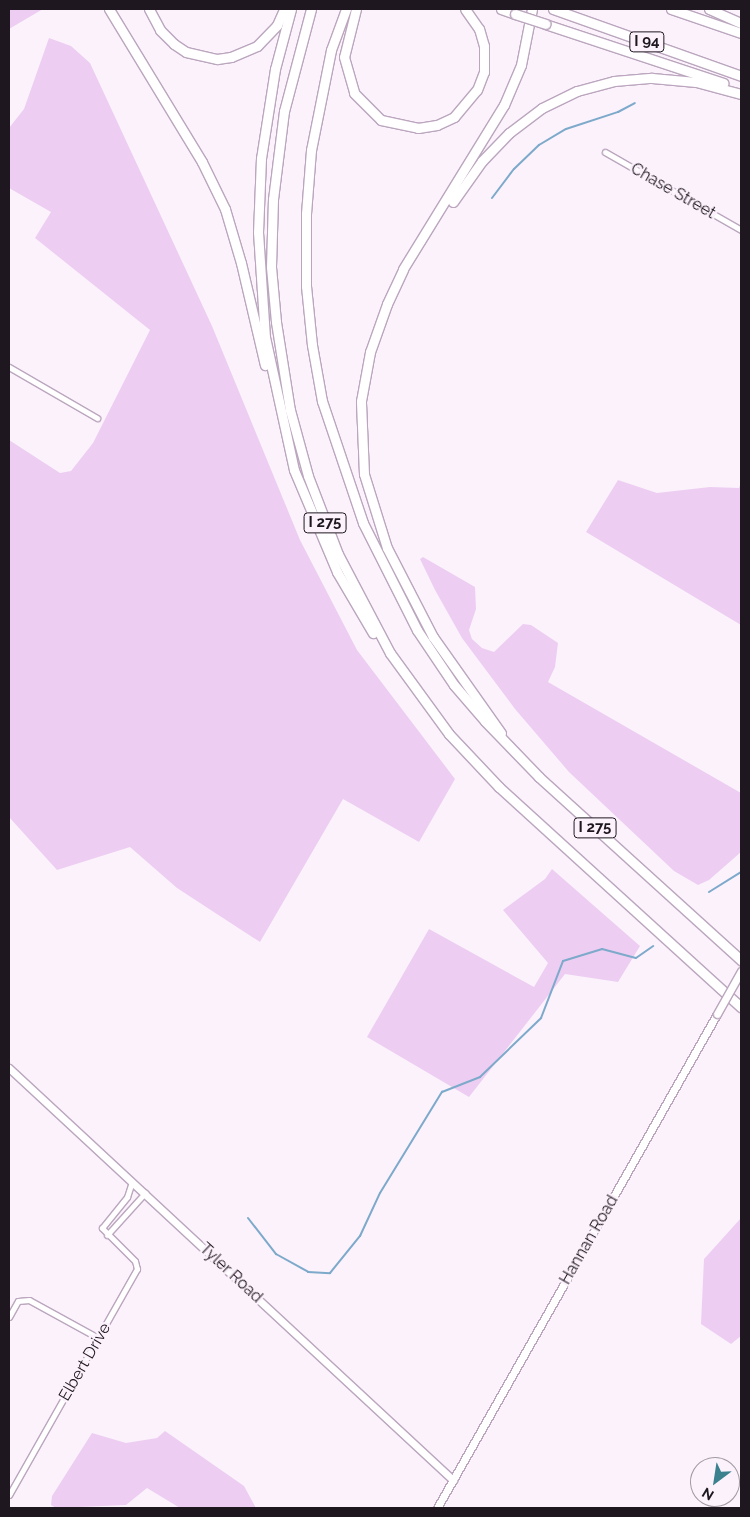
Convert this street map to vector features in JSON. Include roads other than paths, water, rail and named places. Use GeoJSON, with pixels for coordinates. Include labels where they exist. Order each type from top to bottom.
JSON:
{"type":"FeatureCollection","features":[{"type":"Feature","properties":{"kind":"highway"},"geometry":{"type":"LineString","coordinates":[[109,9],[202,162],[225,210],[241,262],[274,408],[282,428]]}},
{"type":"Feature","properties":{"kind":"highway"},"geometry":{"type":"LineString","coordinates":[[149,9],[160,30],[174,44],[186,52],[217,59],[231,57],[257,46],[277,25],[284,9]]}},
{"type":"Feature","properties":{"kind":"highway"},"geometry":{"type":"LineString","coordinates":[[291,9],[274,69],[266,120],[258,232],[264,329],[282,428],[294,470],[322,540],[355,606],[390,653]]}},
{"type":"Feature","properties":{"kind":"highway","name":"I 275"},"geometry":{"type":"LineString","coordinates":[[311,9],[284,111],[273,199],[271,267],[276,322],[290,410],[308,476],[338,554],[390,653],[450,734],[499,787],[741,1007]]}},
{"type":"Feature","properties":{"kind":"highway","name":"I 275"},"geometry":{"type":"LineString","coordinates":[[346,9],[331,50],[318,110],[306,214],[306,286],[312,347],[322,401],[354,502],[399,599],[454,685],[513,752],[741,960]]}},
{"type":"Feature","properties":{"kind":"highway"},"geometry":{"type":"LineString","coordinates":[[356,9],[344,57],[354,93],[381,120],[418,128],[437,125],[454,116],[468,104],[480,84],[485,63],[484,46],[479,29],[465,9]]}},
{"type":"Feature","properties":{"kind":"highway"},"geometry":{"type":"LineString","coordinates":[[501,9],[741,89]]}},
{"type":"Feature","properties":{"kind":"highway"},"geometry":{"type":"LineString","coordinates":[[513,752],[446,658],[417,609],[387,548],[369,497],[361,447],[361,401],[370,352],[395,287],[504,105],[520,65],[532,9]]}},
{"type":"Feature","properties":{"kind":"highway","name":"I 94"},"geometry":{"type":"LineString","coordinates":[[553,9],[741,76]]}},
{"type":"Feature","properties":{"kind":"highway","name":"I 94"},"geometry":{"type":"LineString","coordinates":[[670,9],[741,33]]}},
{"type":"Feature","properties":{"kind":"highway"},"geometry":{"type":"LineString","coordinates":[[709,9],[741,23]]}},
{"type":"Feature","properties":{"kind":"highway"},"geometry":{"type":"LineString","coordinates":[[395,287],[482,161],[509,132],[558,99],[596,85],[652,78],[696,82],[741,94]]}},
{"type":"Feature","properties":{"kind":"street","name":"Chase Street"},"geometry":{"type":"LineString","coordinates":[[605,152],[741,230]]}},
{"type":"Feature","properties":{"kind":"street"},"geometry":{"type":"LineString","coordinates":[[9,367],[97,418]]}},
{"type":"Feature","properties":{"kind":"street","name":"Hannan Road"},"geometry":{"type":"LineString","coordinates":[[436,1508],[741,971]]}},
{"type":"Feature","properties":{"kind":"street","name":"Tyler Road"},"geometry":{"type":"LineString","coordinates":[[9,1068],[453,1480]]}},
{"type":"Feature","properties":{"kind":"street"},"geometry":{"type":"LineString","coordinates":[[106,1233],[104,1222],[128,1197],[132,1182]]}},
{"type":"Feature","properties":{"kind":"street"},"geometry":{"type":"LineString","coordinates":[[106,1233],[145,1194]]}},
{"type":"Feature","properties":{"kind":"street","name":"Elbert Drive"},"geometry":{"type":"LineString","coordinates":[[9,1496],[138,1266],[106,1233]]}},
{"type":"Feature","properties":{"kind":"street"},"geometry":{"type":"LineString","coordinates":[[9,1317],[18,1302],[29,1300],[98,1338]]}},
{"type":"Feature","properties":{"kind":"waterway"},"geometry":{"type":"LineString","coordinates":[[492,198],[514,169],[539,145],[566,129],[618,112],[635,103]]}},
{"type":"Feature","properties":{"kind":"waterway"},"geometry":{"type":"LineString","coordinates":[[709,892],[741,872]]}},
{"type":"Feature","properties":{"kind":"waterway"},"geometry":{"type":"LineString","coordinates":[[248,1218],[276,1254],[308,1272],[330,1273],[360,1236],[380,1193],[442,1092],[480,1077],[541,1018],[563,961],[602,949],[636,958],[653,946]]}}]}
